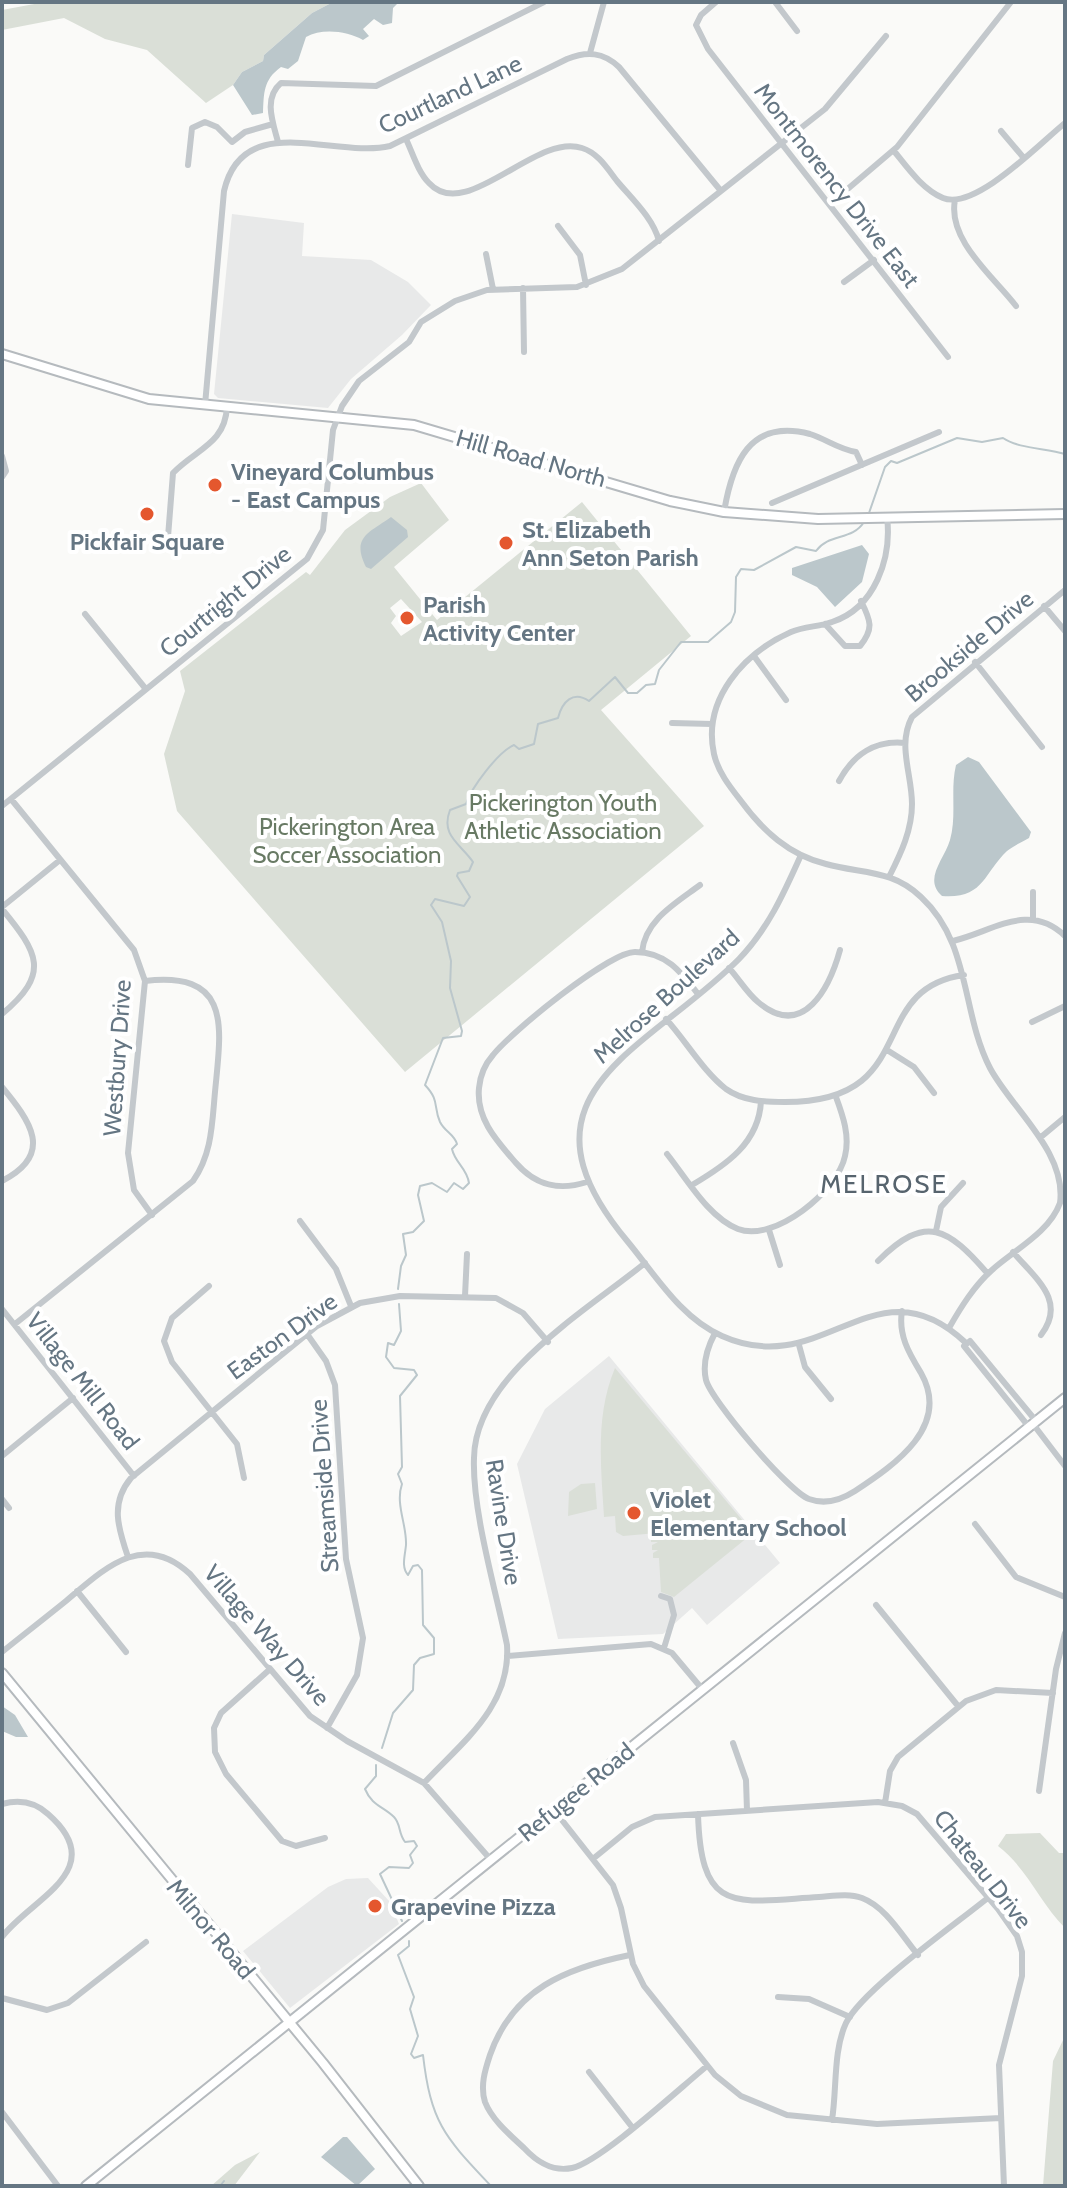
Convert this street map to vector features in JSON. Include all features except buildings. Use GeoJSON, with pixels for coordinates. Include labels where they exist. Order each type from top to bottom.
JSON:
{"type":"FeatureCollection","features":[{"type":"Feature","properties":{"kind":"main road","name":"Hill Road North"},"geometry":{"type":"LineString","coordinates":[[2,354],[126,393],[205,405],[338,416],[430,429],[660,498],[724,512],[785,518],[1065,514]]}},
{"type":"Feature","properties":{"kind":"main road","name":"Refugee Road"},"geometry":{"type":"LineString","coordinates":[[86,2186],[1065,1398]]}},
{"type":"Feature","properties":{"kind":"main road","name":"Milnor Road"},"geometry":{"type":"LineString","coordinates":[[2,1673],[290,2023],[419,2186]]}},
{"type":"Feature","properties":{"kind":"street"},"geometry":{"type":"LineString","coordinates":[[278,142],[273,124],[273,92],[281,83],[376,86],[542,2]]}},
{"type":"Feature","properties":{"kind":"street"},"geometry":{"type":"LineString","coordinates":[[604,2],[590,53],[606,57],[619,67],[721,191]]}},
{"type":"Feature","properties":{"kind":"street","name":"Montmorency Drive East"},"geometry":{"type":"LineString","coordinates":[[716,2],[697,19],[699,35],[948,357]]}},
{"type":"Feature","properties":{"kind":"street"},"geometry":{"type":"LineString","coordinates":[[775,2],[797,31]]}},
{"type":"Feature","properties":{"kind":"street"},"geometry":{"type":"LineString","coordinates":[[830,204],[894,151],[1011,2]]}},
{"type":"Feature","properties":{"kind":"street","name":"Courtright Drive"},"geometry":{"type":"LineString","coordinates":[[2,806],[290,573],[317,544],[323,530],[338,416],[359,381],[409,342],[421,322],[455,301],[493,289],[586,285],[615,273],[840,95],[886,36]]}},
{"type":"Feature","properties":{"kind":"street","name":"Courtland Lane"},"geometry":{"type":"LineString","coordinates":[[205,405],[226,184],[244,155],[258,147],[278,142],[365,149],[406,139],[567,59],[590,53]]}},
{"type":"Feature","properties":{"kind":"street"},"geometry":{"type":"LineString","coordinates":[[188,165],[192,128],[205,122],[217,127],[232,142],[245,132],[273,124]]}},
{"type":"Feature","properties":{"kind":"street"},"geometry":{"type":"LineString","coordinates":[[894,151],[928,189],[955,200],[982,191],[1065,123]]}},
{"type":"Feature","properties":{"kind":"street"},"geometry":{"type":"LineString","coordinates":[[1001,131],[1023,157]]}},
{"type":"Feature","properties":{"kind":"street"},"geometry":{"type":"LineString","coordinates":[[406,139],[427,182],[449,194],[471,190],[550,150],[566,146],[582,148],[602,162],[649,219],[659,241]]}},
{"type":"Feature","properties":{"kind":"street"},"geometry":{"type":"LineString","coordinates":[[955,200],[953,216],[958,232],[1016,306]]}},
{"type":"Feature","properties":{"kind":"street"},"geometry":{"type":"LineString","coordinates":[[558,226],[580,255],[586,285]]}},
{"type":"Feature","properties":{"kind":"street"},"geometry":{"type":"LineString","coordinates":[[486,254],[493,289]]}},
{"type":"Feature","properties":{"kind":"street"},"geometry":{"type":"LineString","coordinates":[[844,282],[874,260]]}},
{"type":"Feature","properties":{"kind":"street"},"geometry":{"type":"LineString","coordinates":[[523,288],[524,352]]}},
{"type":"Feature","properties":{"kind":"street"},"geometry":{"type":"LineString","coordinates":[[182,540],[168,537],[173,473],[219,436],[226,425],[227,407]]}},
{"type":"Feature","properties":{"kind":"street"},"geometry":{"type":"LineString","coordinates":[[724,512],[733,467],[750,446],[764,437],[787,430],[813,435],[836,448],[856,452],[862,465]]}},
{"type":"Feature","properties":{"kind":"street"},"geometry":{"type":"LineString","coordinates":[[772,503],[939,432]]}},
{"type":"Feature","properties":{"kind":"street"},"geometry":{"type":"LineString","coordinates":[[2,456],[6,471],[2,477]]}},
{"type":"Feature","properties":{"kind":"street"},"geometry":{"type":"LineString","coordinates":[[887,517],[888,540],[875,586],[840,619],[792,632],[754,656],[723,690],[712,724],[717,762],[733,791],[771,835],[801,855],[829,865],[890,875],[927,902],[953,941],[984,1055],[999,1083],[1058,1163],[1064,1192],[1047,1223],[988,1274],[949,1328]]}},
{"type":"Feature","properties":{"kind":"street","name":"Brookside Drive"},"geometry":{"type":"LineString","coordinates":[[890,875],[906,839],[912,814],[905,743],[908,725],[917,711],[1065,590]]}},
{"type":"Feature","properties":{"kind":"street"},"geometry":{"type":"LineString","coordinates":[[825,624],[845,646],[860,646],[870,634],[871,627],[861,601]]}},
{"type":"Feature","properties":{"kind":"street"},"geometry":{"type":"LineString","coordinates":[[1044,606],[1065,631]]}},
{"type":"Feature","properties":{"kind":"street"},"geometry":{"type":"LineString","coordinates":[[85,614],[145,688]]}},
{"type":"Feature","properties":{"kind":"street"},"geometry":{"type":"LineString","coordinates":[[754,656],[786,700]]}},
{"type":"Feature","properties":{"kind":"street"},"geometry":{"type":"LineString","coordinates":[[975,662],[1042,747]]}},
{"type":"Feature","properties":{"kind":"street"},"geometry":{"type":"LineString","coordinates":[[672,723],[712,724]]}},
{"type":"Feature","properties":{"kind":"street"},"geometry":{"type":"LineString","coordinates":[[839,781],[850,764],[867,750],[882,743],[905,743]]}},
{"type":"Feature","properties":{"kind":"street","name":"Westbury Drive"},"geometry":{"type":"LineString","coordinates":[[11,799],[134,950],[145,981],[128,1153],[134,1190],[152,1215]]}},
{"type":"Feature","properties":{"kind":"street","name":"Melrose Boulevard"},"geometry":{"type":"LineString","coordinates":[[801,855],[768,924],[729,968],[613,1064],[592,1093],[581,1141],[587,1182],[603,1211],[685,1311],[715,1333],[754,1346],[799,1345],[870,1315],[902,1311],[925,1315],[949,1328],[966,1343],[964,1346],[1033,1424],[1065,1466]]}},
{"type":"Feature","properties":{"kind":"street"},"geometry":{"type":"LineString","coordinates":[[2,1014],[23,997],[36,966],[32,949],[2,908],[60,860]]}},
{"type":"Feature","properties":{"kind":"street"},"geometry":{"type":"LineString","coordinates":[[642,952],[645,937],[653,923],[700,885]]}},
{"type":"Feature","properties":{"kind":"street"},"geometry":{"type":"LineString","coordinates":[[1033,892],[1033,920]]}},
{"type":"Feature","properties":{"kind":"street"},"geometry":{"type":"LineString","coordinates":[[953,941],[1007,921],[1033,920],[1047,924],[1065,936]]}},
{"type":"Feature","properties":{"kind":"street"},"geometry":{"type":"LineString","coordinates":[[729,968],[761,1005],[775,1012],[799,1012],[824,994],[840,950]]}},
{"type":"Feature","properties":{"kind":"street"},"geometry":{"type":"LineString","coordinates":[[587,1182],[549,1185],[521,1169],[486,1124],[479,1104],[480,1084],[493,1054],[593,970],[619,954],[642,952],[672,964],[698,994]]}},
{"type":"Feature","properties":{"kind":"street"},"geometry":{"type":"LineString","coordinates":[[666,1019],[726,1089],[761,1101],[806,1102],[836,1097],[866,1078],[887,1050],[904,1012],[918,993],[940,980],[964,975]]}},
{"type":"Feature","properties":{"kind":"street"},"geometry":{"type":"LineString","coordinates":[[15,1324],[193,1181],[208,1155],[220,1018],[208,994],[190,982],[145,981]]}},
{"type":"Feature","properties":{"kind":"street"},"geometry":{"type":"LineString","coordinates":[[1032,1022],[1065,1006]]}},
{"type":"Feature","properties":{"kind":"street"},"geometry":{"type":"LineString","coordinates":[[887,1050],[914,1067],[934,1093]]}},
{"type":"Feature","properties":{"kind":"street"},"geometry":{"type":"LineString","coordinates":[[2,1087],[31,1125],[34,1140],[24,1166],[2,1181]]}},
{"type":"Feature","properties":{"kind":"street"},"geometry":{"type":"LineString","coordinates":[[667,1154],[712,1210],[730,1225],[753,1233],[769,1230],[821,1194],[842,1168],[847,1136],[836,1097]]}},
{"type":"Feature","properties":{"kind":"street"},"geometry":{"type":"LineString","coordinates":[[692,1185],[749,1142],[759,1122],[761,1101]]}},
{"type":"Feature","properties":{"kind":"street"},"geometry":{"type":"LineString","coordinates":[[1041,1137],[1065,1117]]}},
{"type":"Feature","properties":{"kind":"street"},"geometry":{"type":"LineString","coordinates":[[936,1231],[941,1207],[963,1183]]}},
{"type":"Feature","properties":{"kind":"street"},"geometry":{"type":"LineString","coordinates":[[300,1221],[336,1270],[351,1306]]}},
{"type":"Feature","properties":{"kind":"street"},"geometry":{"type":"LineString","coordinates":[[769,1230],[780,1265]]}},
{"type":"Feature","properties":{"kind":"street"},"geometry":{"type":"LineString","coordinates":[[878,1261],[910,1234],[936,1231],[960,1244],[988,1274]]}},
{"type":"Feature","properties":{"kind":"street"},"geometry":{"type":"LineString","coordinates":[[1013,1252],[1052,1302],[1053,1316],[1041,1335]]}},
{"type":"Feature","properties":{"kind":"street"},"geometry":{"type":"LineString","coordinates":[[465,1296],[467,1254]]}},
{"type":"Feature","properties":{"kind":"street","name":"Ravine Drive"},"geometry":{"type":"LineString","coordinates":[[424,1783],[488,1715],[499,1693],[507,1656],[476,1486],[475,1446],[480,1422],[495,1392],[516,1368],[645,1263]]}},
{"type":"Feature","properties":{"kind":"street"},"geometry":{"type":"LineString","coordinates":[[209,1286],[172,1318],[164,1341],[172,1362],[237,1444],[244,1478]]}},
{"type":"Feature","properties":{"kind":"street","name":"Easton Drive"},"geometry":{"type":"LineString","coordinates":[[128,1557],[118,1523],[117,1507],[122,1491],[134,1476],[307,1334],[351,1306],[383,1298],[489,1296],[510,1304],[548,1342]]}},
{"type":"Feature","properties":{"kind":"street","name":"Village Mill Road"},"geometry":{"type":"LineString","coordinates":[[2,1309],[134,1476]]}},
{"type":"Feature","properties":{"kind":"street"},"geometry":{"type":"LineString","coordinates":[[715,1333],[706,1355],[705,1370],[716,1399],[787,1485],[808,1499],[832,1501],[855,1491],[906,1451],[923,1433],[930,1418],[930,1394],[902,1335],[902,1311]]}},
{"type":"Feature","properties":{"kind":"street","name":"Streamside Drive"},"geometry":{"type":"LineString","coordinates":[[307,1334],[326,1361],[335,1385],[347,1567],[362,1630],[357,1675],[327,1728]]}},
{"type":"Feature","properties":{"kind":"street"},"geometry":{"type":"LineString","coordinates":[[799,1345],[805,1367],[831,1399]]}},
{"type":"Feature","properties":{"kind":"street"},"geometry":{"type":"LineString","coordinates":[[2,1456],[73,1398]]}},
{"type":"Feature","properties":{"kind":"street"},"geometry":{"type":"LineString","coordinates":[[2,1499],[9,1508]]}},
{"type":"Feature","properties":{"kind":"street"},"geometry":{"type":"LineString","coordinates":[[975,1524],[1016,1577],[1065,1597]]}},
{"type":"Feature","properties":{"kind":"street","name":"Village Way Drive"},"geometry":{"type":"LineString","coordinates":[[128,1557],[155,1555],[184,1568],[301,1706],[327,1728],[424,1783],[491,1860]]}},
{"type":"Feature","properties":{"kind":"street"},"geometry":{"type":"LineString","coordinates":[[2,1652],[108,1566],[128,1557]]}},
{"type":"Feature","properties":{"kind":"street"},"geometry":{"type":"LineString","coordinates":[[77,1591],[126,1652]]}},
{"type":"Feature","properties":{"kind":"street"},"geometry":{"type":"LineString","coordinates":[[661,1596],[670,1599],[674,1607],[664,1648]]}},
{"type":"Feature","properties":{"kind":"street"},"geometry":{"type":"LineString","coordinates":[[876,1605],[958,1706]]}},
{"type":"Feature","properties":{"kind":"street"},"geometry":{"type":"LineString","coordinates":[[1039,1791],[1065,1633]]}},
{"type":"Feature","properties":{"kind":"street"},"geometry":{"type":"LineString","coordinates":[[507,1656],[643,1644],[664,1648],[678,1658],[703,1690]]}},
{"type":"Feature","properties":{"kind":"street"},"geometry":{"type":"LineString","coordinates":[[269,1670],[221,1713],[214,1728],[215,1752],[226,1774],[282,1841],[296,1846],[325,1838]]}},
{"type":"Feature","properties":{"kind":"street"},"geometry":{"type":"LineString","coordinates":[[885,1803],[890,1771],[898,1757],[958,1706],[996,1690],[1053,1693]]}},
{"type":"Feature","properties":{"kind":"street"},"geometry":{"type":"LineString","coordinates":[[733,1743],[746,1780],[747,1811]]}},
{"type":"Feature","properties":{"kind":"street"},"geometry":{"type":"LineString","coordinates":[[2,1804],[22,1801],[39,1806],[65,1835],[71,1862],[57,1889],[2,1937]]}},
{"type":"Feature","properties":{"kind":"street","name":"Chateau Drive"},"geometry":{"type":"LineString","coordinates":[[594,1858],[639,1823],[655,1817],[885,1803],[902,1806],[923,1819],[989,1897],[1017,1936],[1023,1960],[999,2065],[1004,2186]]}},
{"type":"Feature","properties":{"kind":"street"},"geometry":{"type":"LineString","coordinates":[[554,1810],[594,1858],[619,1900],[630,1955],[644,1986],[707,2066],[728,2086],[763,2108],[832,2120],[894,2125],[1001,2118]]}},
{"type":"Feature","properties":{"kind":"street"},"geometry":{"type":"LineString","coordinates":[[698,1814],[704,1872],[713,1886],[726,1896],[750,1901],[835,1896],[863,1898],[882,1912],[918,1955]]}},
{"type":"Feature","properties":{"kind":"street"},"geometry":{"type":"LineString","coordinates":[[832,2120],[840,2047],[850,2017],[870,1994],[989,1897]]}},
{"type":"Feature","properties":{"kind":"street"},"geometry":{"type":"LineString","coordinates":[[2,1998],[47,2010],[68,2003],[146,1942]]}},
{"type":"Feature","properties":{"kind":"street"},"geometry":{"type":"LineString","coordinates":[[630,1955],[564,1972],[529,1994],[500,2032],[483,2088],[486,2102],[499,2123],[533,2158],[555,2168],[571,2168],[587,2162],[707,2066]]}},
{"type":"Feature","properties":{"kind":"street"},"geometry":{"type":"LineString","coordinates":[[778,1997],[809,1999],[850,2017]]}},
{"type":"Feature","properties":{"kind":"street"},"geometry":{"type":"LineString","coordinates":[[589,2072],[632,2127]]}},
{"type":"Feature","properties":{"kind":"street"},"geometry":{"type":"LineString","coordinates":[[2,2112],[58,2186]]}},
{"type":"Feature","properties":{"kind":"street"},"geometry":{"type":"LineString","coordinates":[[2,2127],[9,2121]]}},
{"type":"Feature","properties":{"kind":"shaded area"},"geometry":{"type":"Polygon","coordinates":[[[333,2],[399,2],[393,8],[392,23],[383,25],[374,19],[363,29],[369,36],[363,40],[334,32],[319,32],[306,37],[298,61],[288,69],[281,67],[268,82],[263,113],[252,115],[233,85],[242,72],[263,61],[264,55],[312,13],[333,2]]]}},
{"type":"Feature","properties":{"kind":"shaded area"},"geometry":{"type":"Polygon","coordinates":[[[232,214],[304,223],[302,256],[371,260],[408,282],[431,305],[351,379],[328,408],[218,398],[214,394],[232,214]]]}},
{"type":"Feature","properties":{"kind":"shaded area"},"geometry":{"type":"Polygon","coordinates":[[[391,517],[407,530],[408,537],[371,569],[366,567],[360,549],[362,542],[369,532],[391,517]]]}},
{"type":"Feature","properties":{"kind":"shaded area"},"geometry":{"type":"Polygon","coordinates":[[[862,545],[869,554],[862,582],[835,607],[817,587],[792,575],[792,568],[862,545]]]}},
{"type":"Feature","properties":{"kind":"shaded area"},"geometry":{"type":"Polygon","coordinates":[[[968,757],[979,762],[1031,832],[1029,838],[1007,851],[975,889],[956,896],[942,896],[934,883],[935,876],[952,831],[956,765],[968,757]]]}},
{"type":"Feature","properties":{"kind":"shaded area","name":"Violet Elementary School"},"geometry":{"type":"Polygon","coordinates":[[[609,1356],[780,1563],[707,1625],[692,1608],[663,1634],[558,1639],[517,1464],[545,1409],[609,1356]]]}},
{"type":"Feature","properties":{"kind":"shaded area"},"geometry":{"type":"Polygon","coordinates":[[[2,1706],[15,1715],[28,1737],[16,1737],[2,1731],[2,1706]]]}},
{"type":"Feature","properties":{"kind":"shaded area"},"geometry":{"type":"Polygon","coordinates":[[[368,1878],[390,1902],[399,1924],[290,2008],[243,1951],[328,1887],[346,1879],[368,1878]]]}},
{"type":"Feature","properties":{"kind":"shaded area"},"geometry":{"type":"Polygon","coordinates":[[[343,2137],[347,2137],[375,2169],[357,2186],[321,2157],[343,2137]]]}},
{"type":"Feature","properties":{"kind":"green space"},"geometry":{"type":"Polygon","coordinates":[[[45,2],[333,2],[312,13],[264,55],[263,61],[242,72],[233,85],[206,103],[147,50],[105,39],[64,18],[2,30],[2,10],[45,2]]]}},
{"type":"Feature","properties":{"kind":"green space"},"geometry":{"type":"Polygon","coordinates":[[[421,483],[449,520],[394,567],[437,620],[582,502],[691,636],[601,710],[704,826],[405,1072],[177,811],[164,754],[185,691],[180,671],[306,572],[310,575],[345,530],[390,497],[421,483]],[[401,599],[390,608],[396,616],[391,623],[401,636],[422,622],[401,599]]]}},
{"type":"Feature","properties":{"kind":"green space"},"geometry":{"type":"Polygon","coordinates":[[[615,1368],[753,1533],[674,1597],[661,1592],[659,1558],[653,1558],[653,1553],[658,1550],[652,1550],[652,1545],[658,1542],[651,1542],[657,1533],[623,1536],[616,1532],[615,1516],[604,1517],[602,1423],[604,1404],[615,1368]]]}},
{"type":"Feature","properties":{"kind":"green space"},"geometry":{"type":"Polygon","coordinates":[[[595,1483],[597,1509],[568,1516],[569,1492],[581,1484],[595,1483]]]}},
{"type":"Feature","properties":{"kind":"green space"},"geometry":{"type":"Polygon","coordinates":[[[1040,1833],[1059,1853],[1065,1853],[1065,1928],[1017,1865],[998,1846],[1006,1834],[1040,1833]]]}},
{"type":"Feature","properties":{"kind":"green space"},"geometry":{"type":"Polygon","coordinates":[[[1065,2036],[1065,2186],[1043,2186],[1053,2061],[1065,2036]]]}},
{"type":"Feature","properties":{"kind":"green space"},"geometry":{"type":"Polygon","coordinates":[[[260,2152],[234,2186],[211,2186],[235,2165],[260,2152]]]}},
{"type":"Feature","properties":{"kind":"waterway"},"geometry":{"type":"LineString","coordinates":[[869,513],[885,467],[891,461],[897,463],[957,438],[982,442],[1003,438],[1065,454]]}},
{"type":"Feature","properties":{"kind":"waterway"},"geometry":{"type":"LineString","coordinates":[[398,1289],[406,1255],[403,1234],[413,1232],[424,1221],[418,1195],[420,1186],[432,1183],[447,1192],[454,1183],[463,1189],[469,1183],[452,1149],[456,1141],[440,1122],[434,1100],[425,1085],[443,1038],[461,1036],[462,1031],[450,988],[451,961],[442,922],[431,905],[435,899],[464,906],[470,897],[457,876],[469,871],[473,862],[450,833],[450,810],[466,804],[473,789],[500,755],[514,745],[519,749],[534,744],[538,724],[558,718],[569,699],[578,697],[589,701],[615,677],[628,693],[637,693],[646,685],[655,684],[659,670],[681,642],[708,642],[731,622],[735,612],[736,577],[741,569],[754,570],[796,547],[816,551],[821,545],[853,532],[864,522]]}},
{"type":"Feature","properties":{"kind":"waterway"},"geometry":{"type":"LineString","coordinates":[[382,1748],[393,1713],[413,1690],[414,1665],[420,1658],[434,1654],[434,1638],[423,1625],[422,1570],[418,1565],[413,1566],[408,1575],[404,1565],[406,1537],[400,1499],[402,1484],[398,1474],[402,1467],[400,1396],[417,1375],[414,1370],[394,1368],[386,1357],[388,1343],[394,1345],[401,1331],[399,1304]]}},
{"type":"Feature","properties":{"kind":"waterway"},"geometry":{"type":"LineString","coordinates":[[376,1765],[376,1776],[365,1789],[368,1795],[396,1820],[405,1842],[414,1841],[417,1846],[410,1855],[413,1863],[409,1868],[389,1867],[380,1874],[402,1921]]}},
{"type":"Feature","properties":{"kind":"waterway"},"geometry":{"type":"LineString","coordinates":[[409,1941],[409,1946],[398,1955],[414,1997],[410,2009],[418,2036],[411,2054],[414,2058],[423,2055],[431,2098],[443,2128],[462,2155],[491,2186]]}},
{"type":"Feature","properties":{"kind":"waterway"},"geometry":{"type":"LineString","coordinates":[[220,2186],[224,2181]]}},
{"type":"Feature","properties":{"kind":"place","name":"Vineyard Columbus - East Campus"},"geometry":{"type":"Point","coordinates":[215,485]}},
{"type":"Feature","properties":{"kind":"place","name":"Pickfair Square"},"geometry":{"type":"Point","coordinates":[147,514]}},
{"type":"Feature","properties":{"kind":"place","name":"St. Elizabeth Ann Seton Parish"},"geometry":{"type":"Point","coordinates":[506,543]}},
{"type":"Feature","properties":{"kind":"place","name":"Parish Activity Center"},"geometry":{"type":"Point","coordinates":[407,618]}},
{"type":"Feature","properties":{"kind":"place","name":"Violet Elementary School"},"geometry":{"type":"Point","coordinates":[634,1513]}},
{"type":"Feature","properties":{"kind":"place","name":"Grapevine Pizza"},"geometry":{"type":"Point","coordinates":[375,1906]}},
{"type":"Feature","properties":{"kind":"district","name":"MELROSE"},"geometry":{"type":"Point","coordinates":[884,1184]}},
{"type":"Feature","properties":{"kind":"park label","name":"Pickerington Youth Athletic Association"},"geometry":{"type":"Point","coordinates":[563,816]}},
{"type":"Feature","properties":{"kind":"park label","name":"Pickerington Area Soccer Association"},"geometry":{"type":"Point","coordinates":[347,840]}}]}
